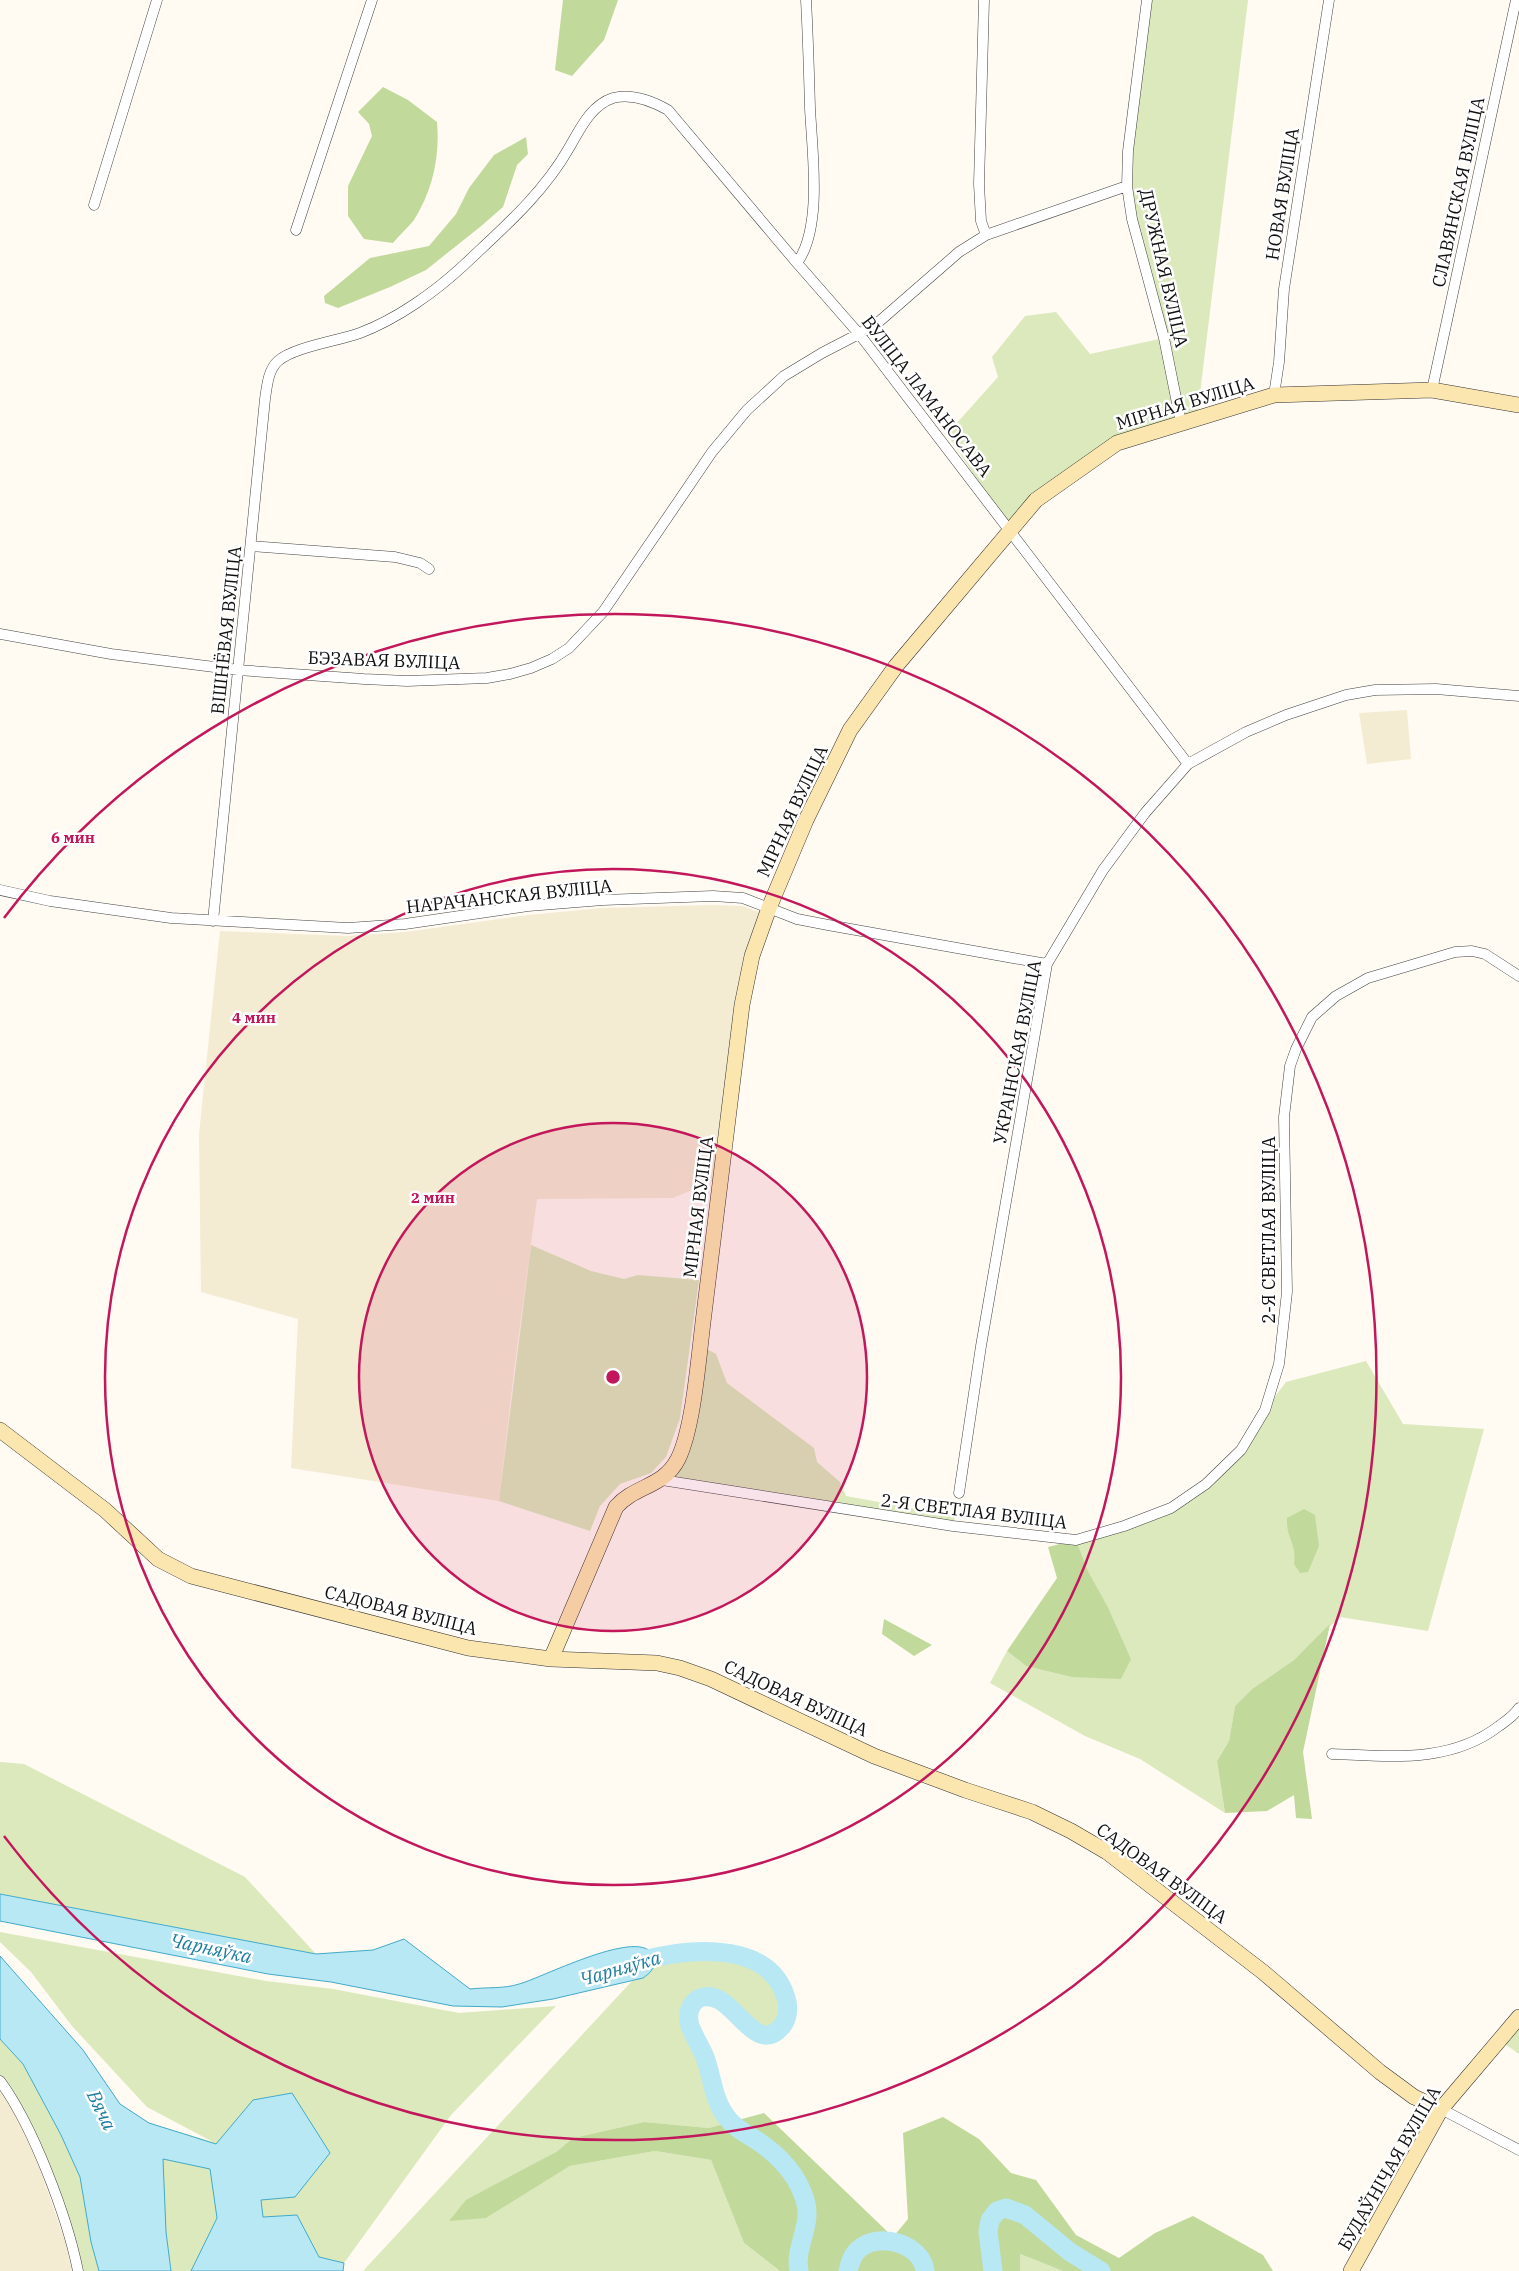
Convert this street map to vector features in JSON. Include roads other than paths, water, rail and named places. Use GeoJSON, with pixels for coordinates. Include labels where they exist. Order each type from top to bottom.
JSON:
{"type":"FeatureCollection","features":[{"type":"Feature","properties":{"kind":"street"},"geometry":{"type":"LineString","coordinates":[[94,205],[157,0]]}},
{"type":"Feature","properties":{"kind":"street"},"geometry":{"type":"LineString","coordinates":[[296,230],[372,0]]}},
{"type":"Feature","properties":{"kind":"street"},"geometry":{"type":"LineString","coordinates":[[797,262],[802,255],[810,232],[813,194],[806,0]]}},
{"type":"Feature","properties":{"kind":"street"},"geometry":{"type":"LineString","coordinates":[[984,0],[979,184],[981,222],[986,236]]}},
{"type":"Feature","properties":{"kind":"street","name":"ДРУЖНАЯ ВУЛІЦА"},"geometry":{"type":"LineString","coordinates":[[1147,0],[1128,151],[1127,186],[1132,220],[1166,345],[1181,423]]}},
{"type":"Feature","properties":{"kind":"street","name":"НОВАЯ ВУЛІЦА"},"geometry":{"type":"LineString","coordinates":[[1274,394],[1279,362],[1284,289],[1329,0]]}},
{"type":"Feature","properties":{"kind":"street","name":"СЛАВЯНСКАЯ ВУЛІЦА"},"geometry":{"type":"LineString","coordinates":[[1432,390],[1516,0]]}},
{"type":"Feature","properties":{"kind":"street","name":"ВУЛІЦА ЛАМАНОСАВА"},"geometry":{"type":"LineString","coordinates":[[292,352],[361,332],[411,305],[447,279],[542,187],[589,116],[601,104],[614,98],[627,97],[655,103],[668,110],[860,335],[1188,764]]}},
{"type":"Feature","properties":{"kind":"street","name":"БЭЗАВАЯ ВУЛІЦА"},"geometry":{"type":"LineString","coordinates":[[0,634],[112,654],[238,670],[372,680],[438,680],[510,674],[552,659],[568,648],[603,612],[695,474],[747,410],[784,376],[803,364],[860,335],[889,315],[959,252],[986,236],[1127,186]]}},
{"type":"Feature","properties":{"kind":"street","name":"ВІШНЁВАЯ ВУЛІЦА"},"geometry":{"type":"LineString","coordinates":[[213,921],[267,384],[276,363],[292,352]]}},
{"type":"Feature","properties":{"kind":"street","name":"МІРНАЯ ВУЛІЦА"},"geometry":{"type":"LineString","coordinates":[[551,1659],[616,1507],[630,1495],[662,1480],[678,1459],[689,1417],[742,1005],[752,956],[769,908],[806,820],[850,730],[896,666],[1036,500],[1116,442],[1274,394],[1432,390],[1519,405]]}},
{"type":"Feature","properties":{"kind":"street"},"geometry":{"type":"LineString","coordinates":[[251,546],[395,557],[420,563],[429,569]]}},
{"type":"Feature","properties":{"kind":"street","name":"УКРАІНСКАЯ ВУЛІЦА"},"geometry":{"type":"LineString","coordinates":[[959,1493],[981,1346],[1047,964],[1103,870],[1146,812],[1188,764],[1262,725],[1312,705],[1346,695],[1375,690],[1436,689],[1519,696]]}},
{"type":"Feature","properties":{"kind":"street","name":"НАРАЧАНСКАЯ ВУЛІЦА"},"geometry":{"type":"LineString","coordinates":[[0,890],[88,906],[171,918],[348,928],[405,924],[528,906],[602,900],[713,896],[743,898],[797,919],[1047,964]]}},
{"type":"Feature","properties":{"kind":"street","name":"2-Я СВЕТЛАЯ ВУЛІЦА"},"geometry":{"type":"LineString","coordinates":[[662,1480],[953,1526],[1076,1540],[1124,1526],[1171,1508],[1206,1484],[1241,1450],[1265,1410],[1278,1364],[1287,1292],[1284,1117],[1290,1066],[1296,1048],[1312,1017],[1336,996],[1368,978],[1455,952],[1472,951],[1485,954],[1519,976]]}},
{"type":"Feature","properties":{"kind":"street","name":"САДОВАЯ ВУЛІЦА"},"geometry":{"type":"LineString","coordinates":[[0,1430],[105,1510],[158,1559],[183,1573],[468,1648],[551,1659],[657,1663],[680,1668],[711,1678],[874,1756],[965,1790],[1032,1812],[1071,1831],[1107,1852],[1171,1899],[1263,1972],[1380,2072],[1414,2097],[1519,2150]]}},
{"type":"Feature","properties":{"kind":"street"},"geometry":{"type":"LineString","coordinates":[[1332,1754],[1434,1755],[1491,1733],[1516,1714],[1519,1708]]}},
{"type":"Feature","properties":{"kind":"street","name":"БУДАЎНІЧАЯ ВУЛІЦА"},"geometry":{"type":"LineString","coordinates":[[1351,2271],[1441,2109],[1519,2017]]}},
{"type":"Feature","properties":{"kind":"street"},"geometry":{"type":"LineString","coordinates":[[0,2081],[24,2123],[43,2166],[71,2239],[78,2271]]}},
{"type":"Feature","properties":{"kind":"water"},"geometry":{"type":"Polygon","coordinates":[[[0,1894],[316,1954],[373,1950],[404,1939],[470,1989],[513,1986],[615,1949],[634,1947],[648,1950],[654,1960],[654,1966],[643,1978],[553,1999],[502,2007],[453,2006],[331,1982],[268,1974],[0,1921],[0,1894]]]}},
{"type":"Feature","properties":{"kind":"water","name":"Вяча"},"geometry":{"type":"Polygon","coordinates":[[[0,1956],[83,2050],[120,2104],[149,2123],[216,2144],[253,2100],[292,2093],[330,2153],[295,2197],[261,2200],[263,2217],[297,2215],[319,2257],[344,2263],[343,2271],[191,2271],[217,2218],[210,2169],[163,2159],[166,2232],[171,2271],[99,2271],[91,2242],[80,2177],[61,2135],[23,2064],[0,2039],[0,1956]]]}},
{"type":"Feature","properties":{"kind":"waterway","name":"Чарняўка"},"geometry":{"type":"LineString","coordinates":[[630,1964],[671,1955],[718,1952],[741,1956],[760,1964],[776,1978],[786,1998],[787,2013],[786,2020],[782,2026],[772,2034],[762,2035],[753,2030],[725,2004],[715,1998],[704,1997],[698,1999],[692,2005],[689,2021],[705,2057],[716,2098],[724,2113],[740,2130],[778,2157],[791,2172],[801,2190],[807,2209],[807,2218],[799,2253],[799,2271]]}},
{"type":"Feature","properties":{"kind":"waterway","name":"Чарняўка"},"geometry":{"type":"LineString","coordinates":[[993,2271],[988,2232],[990,2220],[997,2211],[1006,2208],[1025,2215],[1070,2252],[1101,2271]]}},
{"type":"Feature","properties":{"kind":"waterway","name":"Чарняўка"},"geometry":{"type":"LineString","coordinates":[[848,2271],[850,2262],[856,2252],[866,2244],[876,2241],[898,2243],[907,2247],[916,2253],[922,2261],[925,2271]]}}]}
